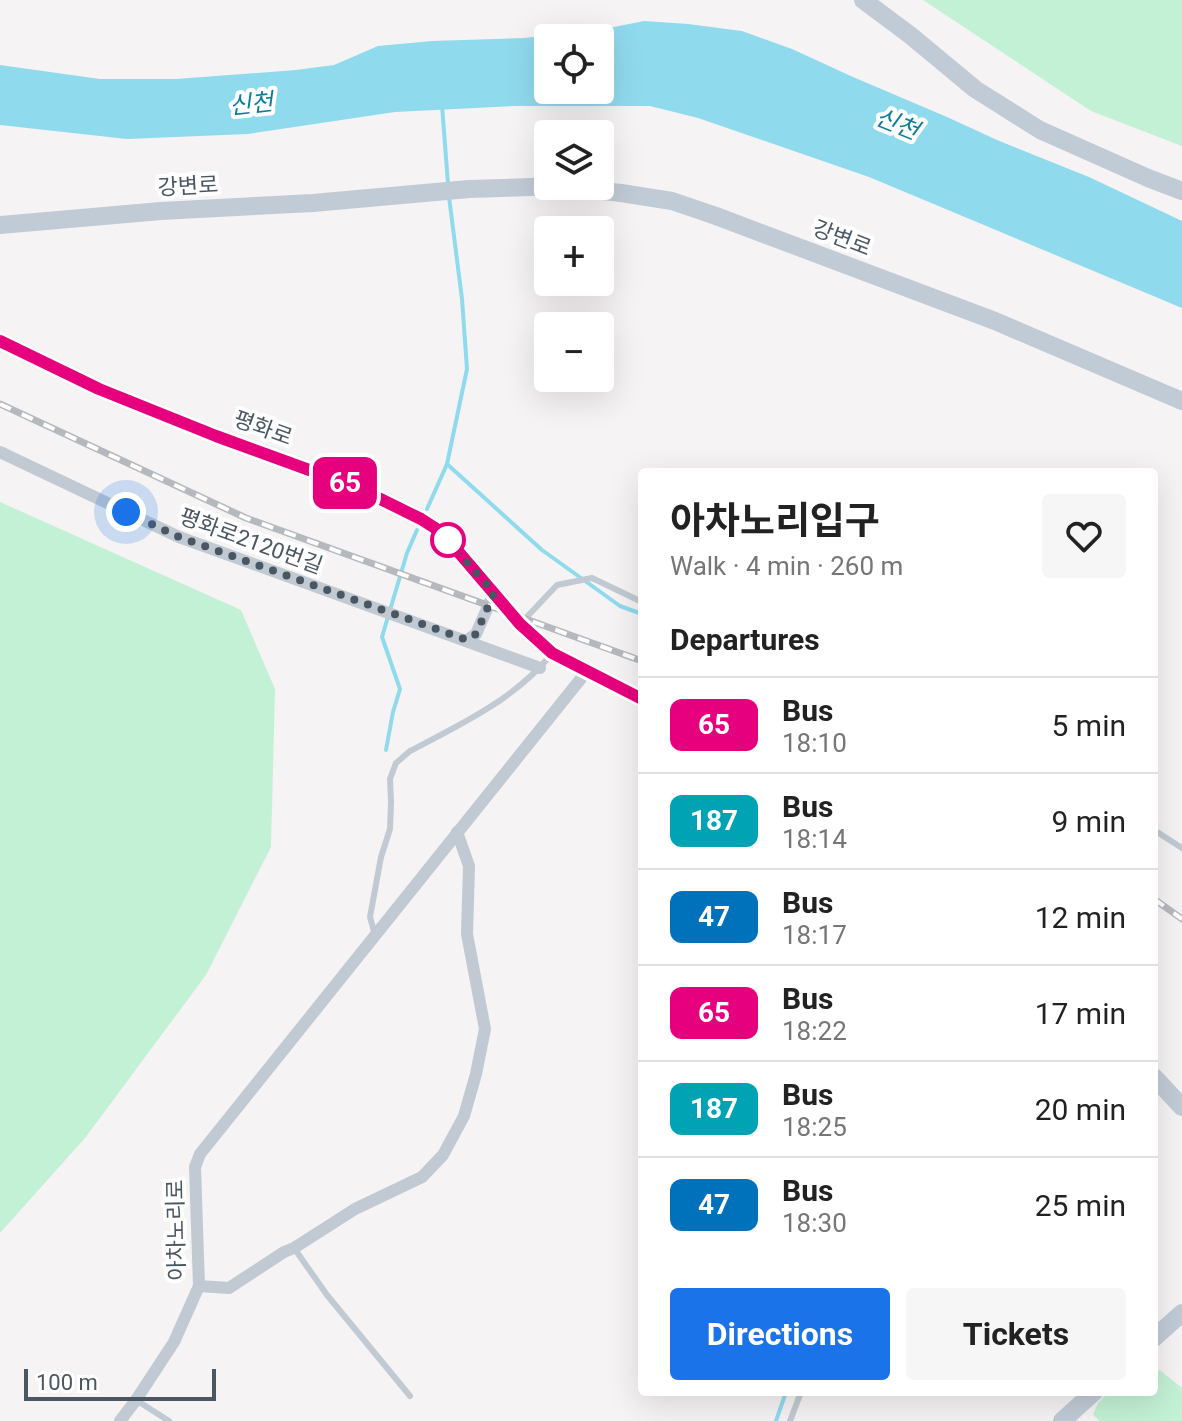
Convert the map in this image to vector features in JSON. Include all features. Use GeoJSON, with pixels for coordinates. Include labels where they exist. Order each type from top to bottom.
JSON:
{"type":"FeatureCollection","features":[{"type":"Feature","properties":{"kind":"main road"},"geometry":{"type":"LineString","coordinates":[[863,0],[975,89],[1040,130],[1182,191]]}},
{"type":"Feature","properties":{"kind":"main road","name":"강변로"},"geometry":{"type":"LineString","coordinates":[[2,227],[161,211],[313,203],[469,189],[560,186],[621,193],[672,201],[995,321],[1182,401]]}},
{"type":"Feature","properties":{"kind":"main road"},"geometry":{"type":"LineString","coordinates":[[0,328],[31,358]]}},
{"type":"Feature","properties":{"kind":"main road","name":"평화로"},"geometry":{"type":"LineString","coordinates":[[0,341],[124,400],[380,497],[435,528],[520,624],[546,661],[587,671],[638,697]]}},
{"type":"Feature","properties":{"kind":"main road"},"geometry":{"type":"LineString","coordinates":[[1158,1081],[1182,1107]]}},
{"type":"Feature","properties":{"kind":"main road"},"geometry":{"type":"LineString","coordinates":[[1158,1336],[1180,1323],[1182,1303]]}},
{"type":"Feature","properties":{"kind":"main road"},"geometry":{"type":"LineString","coordinates":[[1062,1421],[1090,1396]]}},
{"type":"Feature","properties":{"kind":"street","name":"평화로2120번길"},"geometry":{"type":"LineString","coordinates":[[0,452],[179,537],[467,640],[546,661]]}},
{"type":"Feature","properties":{"kind":"street"},"geometry":{"type":"LineString","coordinates":[[467,640],[476,634],[494,593]]}},
{"type":"Feature","properties":{"kind":"street","name":"아차노리로"},"geometry":{"type":"LineString","coordinates":[[120,1421],[174,1342],[199,1286],[195,1167],[200,1154],[587,671]]}},
{"type":"Feature","properties":{"kind":"street"},"geometry":{"type":"LineString","coordinates":[[199,1286],[229,1288],[355,1209],[422,1177],[443,1155],[464,1116],[485,1029],[467,934],[469,866],[457,832]]}},
{"type":"Feature","properties":{"kind":"lane"},"geometry":{"type":"LineString","coordinates":[[520,624],[557,585],[592,578],[638,600]]}},
{"type":"Feature","properties":{"kind":"lane"},"geometry":{"type":"LineString","coordinates":[[375,935],[370,917],[381,857],[390,829],[390,779],[396,763],[410,751],[506,698],[546,661]]}},
{"type":"Feature","properties":{"kind":"lane"},"geometry":{"type":"LineString","coordinates":[[1158,833],[1182,848]]}},
{"type":"Feature","properties":{"kind":"lane"},"geometry":{"type":"LineString","coordinates":[[294,1248],[327,1295],[410,1396]]}},
{"type":"Feature","properties":{"kind":"lane"},"geometry":{"type":"LineString","coordinates":[[790,1421],[799,1396]]}},
{"type":"Feature","properties":{"kind":"lane"},"geometry":{"type":"LineString","coordinates":[[136,1400],[169,1421]]}},
{"type":"Feature","properties":{"kind":"green space"},"geometry":{"type":"Polygon","coordinates":[[[923,0],[1182,0],[1182,146],[1091,111],[923,0]]]}},
{"type":"Feature","properties":{"kind":"green space"},"geometry":{"type":"Polygon","coordinates":[[[0,502],[241,610],[275,689],[271,847],[206,975],[85,1138],[0,1233],[0,502]]]}},
{"type":"Feature","properties":{"kind":"green space"},"geometry":{"type":"Polygon","coordinates":[[[1158,1370],[1182,1388],[1182,1421],[1100,1421],[1093,1415],[1105,1396],[1158,1396],[1158,1370]]]}},
{"type":"Feature","properties":{"kind":"water","name":"신천"},"geometry":{"type":"Polygon","coordinates":[[[644,21],[688,24],[742,31],[792,49],[997,140],[1089,177],[1182,221],[1182,308],[869,177],[698,118],[650,106],[515,106],[395,112],[248,134],[127,139],[0,125],[0,65],[100,79],[176,79],[334,65],[378,46],[534,37],[534,104],[614,104],[614,27],[644,21]]]}},
{"type":"Feature","properties":{"kind":"waterway"},"geometry":{"type":"LineString","coordinates":[[442,105],[448,184]]}},
{"type":"Feature","properties":{"kind":"waterway"},"geometry":{"type":"LineString","coordinates":[[449,197],[467,369],[447,464],[542,550],[620,606],[638,613]]}},
{"type":"Feature","properties":{"kind":"waterway"},"geometry":{"type":"LineString","coordinates":[[427,509],[447,464]]}},
{"type":"Feature","properties":{"kind":"waterway"},"geometry":{"type":"LineString","coordinates":[[386,750],[400,689],[382,637],[417,530]]}},
{"type":"Feature","properties":{"kind":"waterway"},"geometry":{"type":"LineString","coordinates":[[776,1421],[785,1396]]}},
{"type":"Feature","properties":{"kind":"railway"},"geometry":{"type":"LineString","coordinates":[[0,404],[246,518],[638,660]]}},
{"type":"Feature","properties":{"kind":"railway"},"geometry":{"type":"LineString","coordinates":[[1158,902],[1182,919]]}},
{"type":"Feature","properties":{"kind":"bus line","name":"65"},"geometry":{"type":"LineString","coordinates":[[0,341],[99,389],[356,487],[421,519],[450,542],[520,624],[552,653],[638,697]]}},
{"type":"Feature","properties":{"kind":"route"},"geometry":{"type":"LineString","coordinates":[[126,512],[179,537],[467,640],[476,634],[494,593],[448,540]]}}]}
